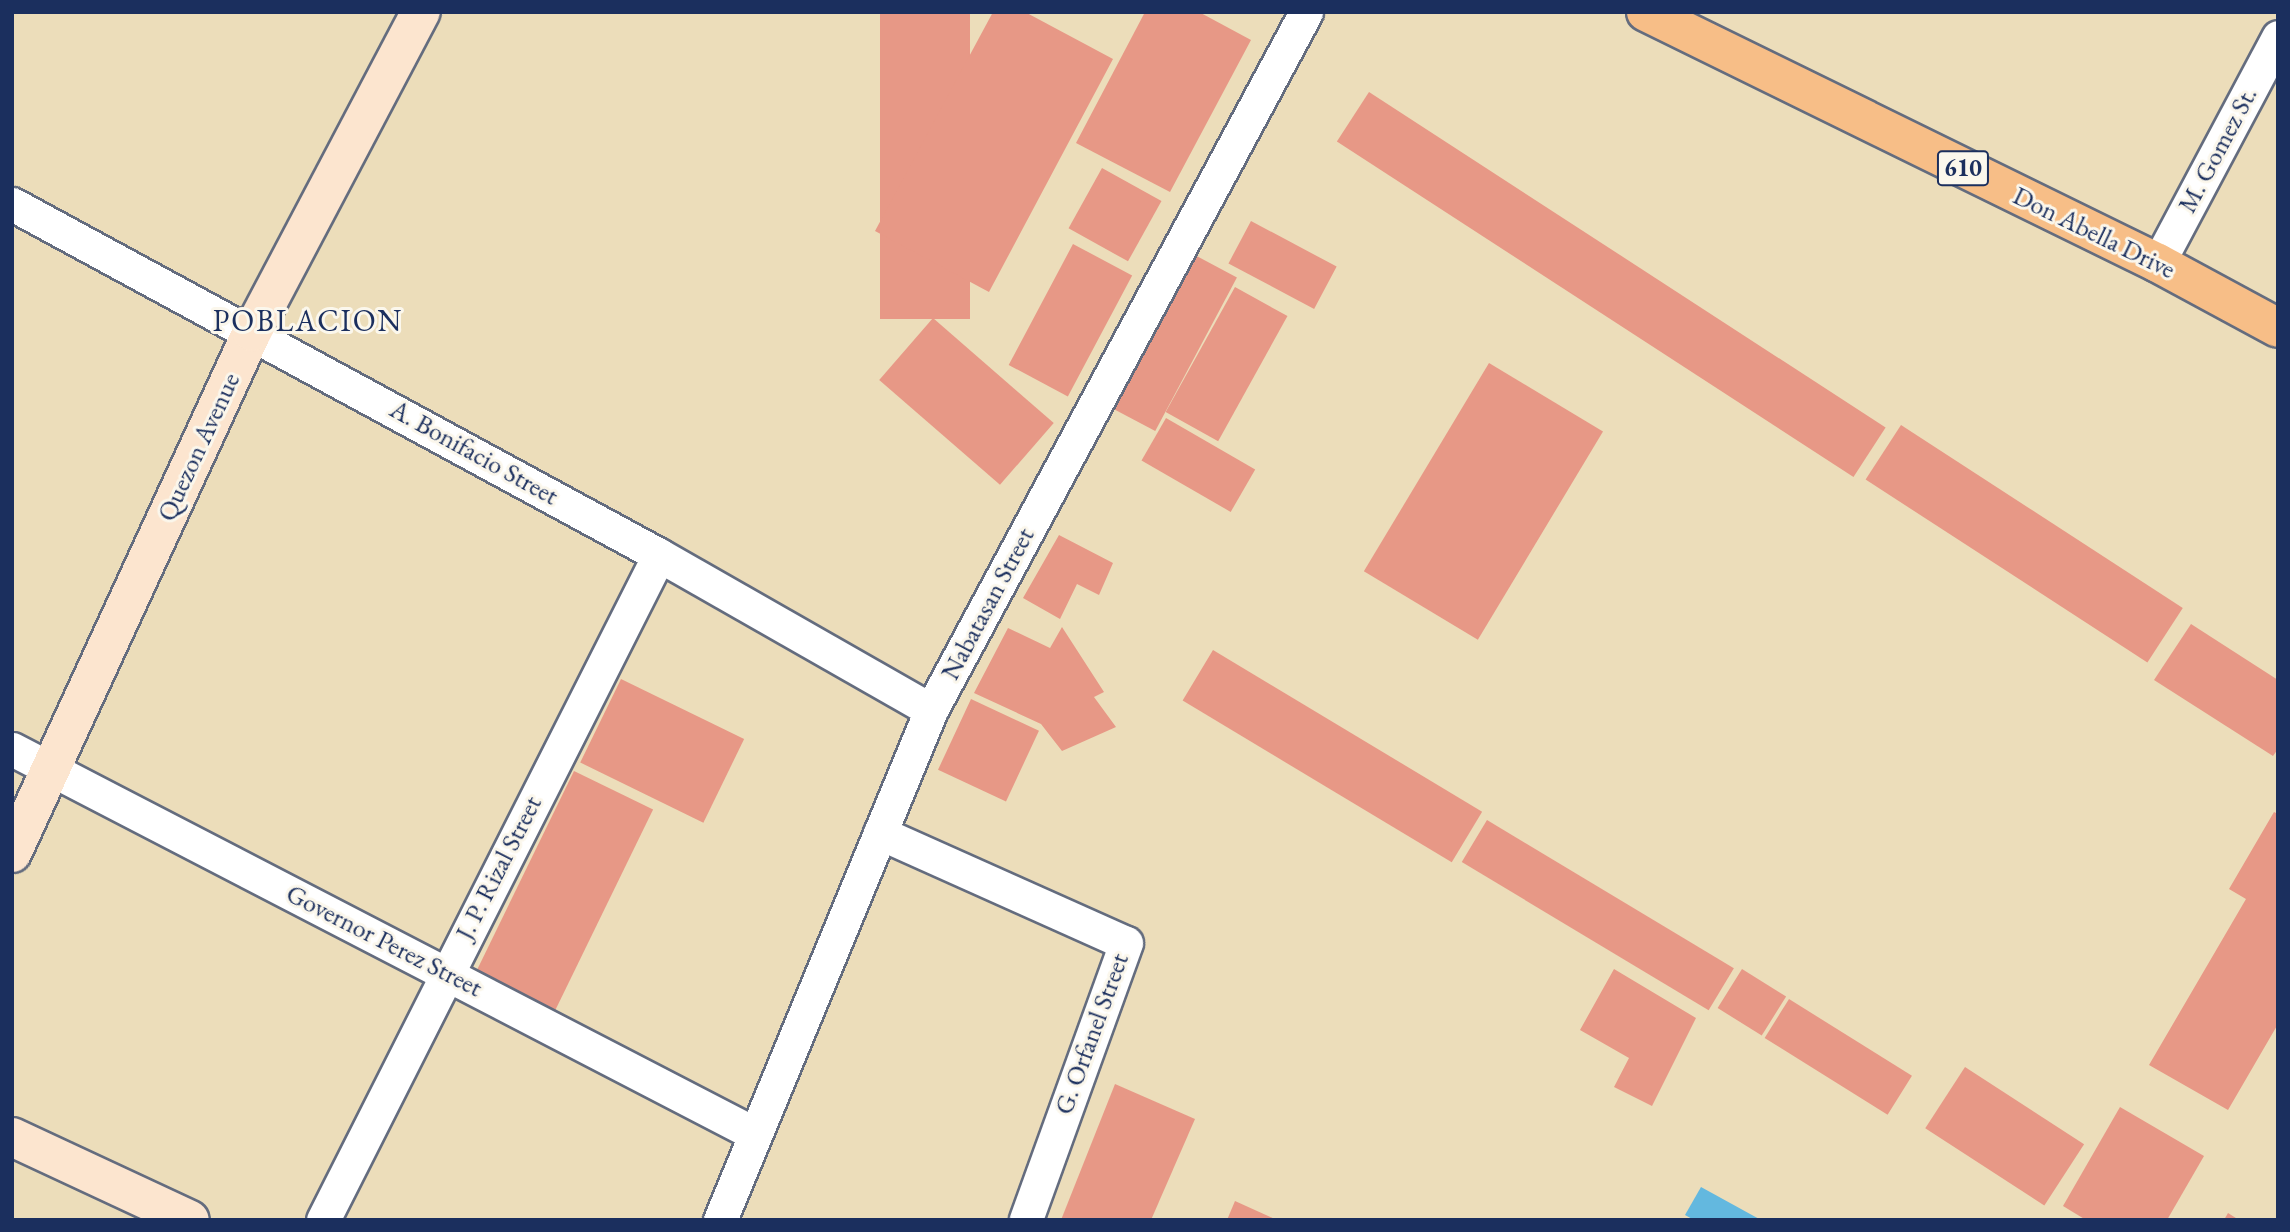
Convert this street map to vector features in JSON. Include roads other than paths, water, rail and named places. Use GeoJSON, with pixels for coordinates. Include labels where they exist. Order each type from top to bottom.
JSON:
{"type":"FeatureCollection","features":[{"type":"Feature","properties":{"kind":"main road","name":"Don Abella Drive"},"geometry":{"type":"LineString","coordinates":[[1646,12],[2158,263],[2278,328]]}},
{"type":"Feature","properties":{"kind":"street","name":"Quezon Avenue"},"geometry":{"type":"LineString","coordinates":[[12,853],[252,332],[421,12]]}},
{"type":"Feature","properties":{"kind":"street","name":"Nabatasan Street"},"geometry":{"type":"LineString","coordinates":[[720,1220],[931,710],[1306,12]]}},
{"type":"Feature","properties":{"kind":"street","name":"M. Gomez St."},"geometry":{"type":"LineString","coordinates":[[2158,263],[2278,37]]}},
{"type":"Feature","properties":{"kind":"street","name":"A. Bonifacio Street"},"geometry":{"type":"LineString","coordinates":[[12,204],[659,555],[931,710]]}},
{"type":"Feature","properties":{"kind":"street","name":"J. P. Rizal Street"},"geometry":{"type":"LineString","coordinates":[[323,1220],[659,555]]}},
{"type":"Feature","properties":{"kind":"street","name":"Governor Perez Street"},"geometry":{"type":"LineString","coordinates":[[12,749],[755,1134]]}},
{"type":"Feature","properties":{"kind":"street","name":"G. Orfanel Street"},"geometry":{"type":"LineString","coordinates":[[880,832],[1126,943],[1026,1220]]}},
{"type":"Feature","properties":{"kind":"street"},"geometry":{"type":"LineString","coordinates":[[12,1137],[190,1220]]}},
{"type":"Feature","properties":{"kind":"water"},"geometry":{"type":"Polygon","coordinates":[[[1701,1187],[1761,1220],[1694,1220],[1685,1215],[1701,1187]]]}},
{"type":"Feature","properties":{"kind":"district","name":"POBLACION"},"geometry":{"type":"Point","coordinates":[308,321]}}]}
